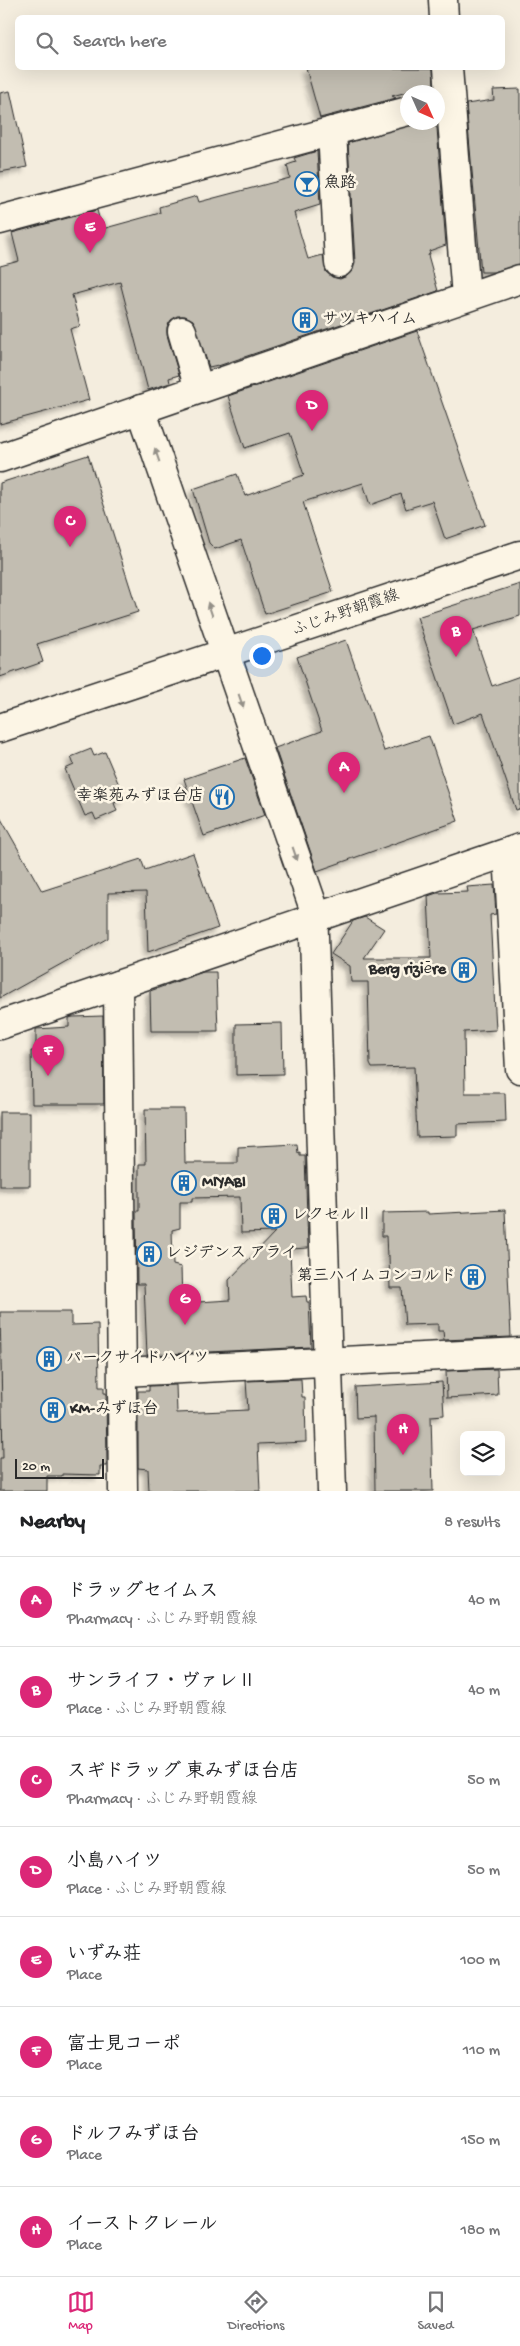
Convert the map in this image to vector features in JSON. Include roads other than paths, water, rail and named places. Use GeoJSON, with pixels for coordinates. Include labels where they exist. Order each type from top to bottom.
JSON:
{"type":"FeatureCollection","features":[{"type":"Feature","properties":{"kind":"street"},"geometry":{"type":"LineString","coordinates":[[443,0],[444,15]]}},
{"type":"Feature","properties":{"kind":"street"},"geometry":{"type":"LineString","coordinates":[[445,93],[448,70]]}},
{"type":"Feature","properties":{"kind":"street"},"geometry":{"type":"LineString","coordinates":[[445,110],[466,297]]}},
{"type":"Feature","properties":{"kind":"street"},"geometry":{"type":"LineString","coordinates":[[0,220],[400,113]]}},
{"type":"Feature","properties":{"kind":"street"},"geometry":{"type":"LineString","coordinates":[[332,131],[338,263]]}},
{"type":"Feature","properties":{"kind":"street"},"geometry":{"type":"LineString","coordinates":[[0,458],[520,279]]}},
{"type":"Feature","properties":{"kind":"street"},"geometry":{"type":"LineString","coordinates":[[182,330],[199,389]]}},
{"type":"Feature","properties":{"kind":"street"},"geometry":{"type":"LineString","coordinates":[[141,409],[313,906],[332,1491]]}},
{"type":"Feature","properties":{"kind":"street","name":"ふじみ野朝霞線"},"geometry":{"type":"LineString","coordinates":[[0,728],[225,655],[520,555]]}},
{"type":"Feature","properties":{"kind":"street"},"geometry":{"type":"LineString","coordinates":[[0,1025],[514,850],[520,1069]]}},
{"type":"Feature","properties":{"kind":"street"},"geometry":{"type":"LineString","coordinates":[[118,985],[123,1491]]}},
{"type":"Feature","properties":{"kind":"street"},"geometry":{"type":"LineString","coordinates":[[123,1372],[520,1352]]}},
{"type":"Feature","properties":{"kind":"place","name":"魚路"},"geometry":{"type":"Point","coordinates":[307,184]}},
{"type":"Feature","properties":{"kind":"place","name":"いずみ荘"},"geometry":{"type":"Point","coordinates":[90,253]}},
{"type":"Feature","properties":{"kind":"place","name":"サツキハイム"},"geometry":{"type":"Point","coordinates":[305,320]}},
{"type":"Feature","properties":{"kind":"place","name":"小島ハイツ"},"geometry":{"type":"Point","coordinates":[312,431]}},
{"type":"Feature","properties":{"kind":"place","name":"スギドラッグ 東みずほ台店"},"geometry":{"type":"Point","coordinates":[70,547]}},
{"type":"Feature","properties":{"kind":"place","name":"サンライフ・ヴァレⅡ"},"geometry":{"type":"Point","coordinates":[456,657]}},
{"type":"Feature","properties":{"kind":"place","name":"ドラッグセイムス"},"geometry":{"type":"Point","coordinates":[344,793]}},
{"type":"Feature","properties":{"kind":"place","name":"幸楽苑みずほ台店"},"geometry":{"type":"Point","coordinates":[222,797]}},
{"type":"Feature","properties":{"kind":"place","name":"Berg riziēre"},"geometry":{"type":"Point","coordinates":[464,970]}},
{"type":"Feature","properties":{"kind":"place","name":"富士見コーポ"},"geometry":{"type":"Point","coordinates":[48,1076]}},
{"type":"Feature","properties":{"kind":"place","name":"MIYABI"},"geometry":{"type":"Point","coordinates":[184,1183]}},
{"type":"Feature","properties":{"kind":"place","name":"レクセルⅡ"},"geometry":{"type":"Point","coordinates":[274,1216]}},
{"type":"Feature","properties":{"kind":"place","name":"レジデンス アライ"},"geometry":{"type":"Point","coordinates":[149,1254]}},
{"type":"Feature","properties":{"kind":"place","name":"第三ハイムコンコルド"},"geometry":{"type":"Point","coordinates":[473,1277]}},
{"type":"Feature","properties":{"kind":"place","name":"ドルフみずほ台"},"geometry":{"type":"Point","coordinates":[185,1325]}},
{"type":"Feature","properties":{"kind":"place","name":"パークサイドハイツ"},"geometry":{"type":"Point","coordinates":[49,1359]}},
{"type":"Feature","properties":{"kind":"place","name":"KM-みずほ台"},"geometry":{"type":"Point","coordinates":[53,1410]}},
{"type":"Feature","properties":{"kind":"place","name":"イーストクレール"},"geometry":{"type":"Point","coordinates":[403,1455]}}]}
